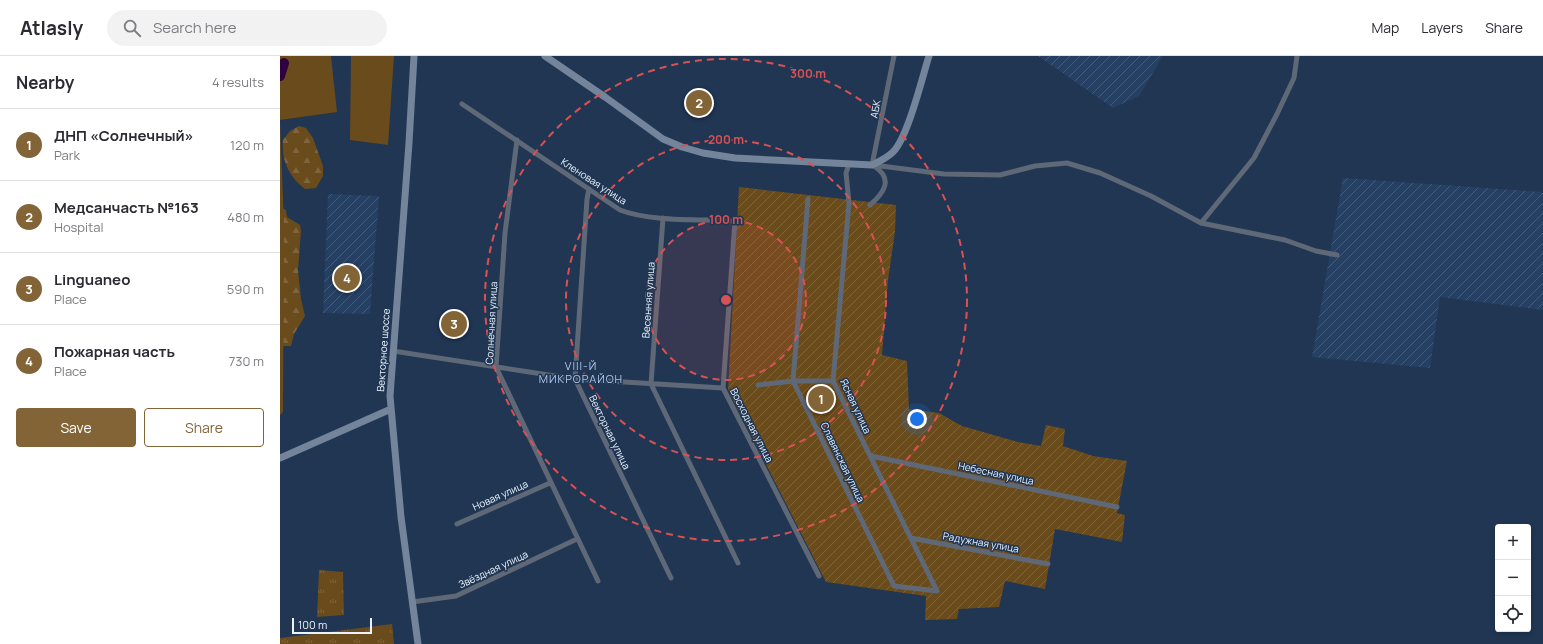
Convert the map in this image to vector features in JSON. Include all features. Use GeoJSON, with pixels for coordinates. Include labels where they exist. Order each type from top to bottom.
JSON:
{"type":"FeatureCollection","features":[{"type":"Feature","properties":{"kind":"main road","name":"Векторное шоссе"},"geometry":{"type":"LineString","coordinates":[[414,56],[390,396],[401,518],[418,644]]}},
{"type":"Feature","properties":{"kind":"main road"},"geometry":{"type":"LineString","coordinates":[[545,56],[663,139],[682,147],[703,153],[735,158],[872,165],[884,159],[894,151],[901,140],[908,123],[929,56]]}},
{"type":"Feature","properties":{"kind":"main road"},"geometry":{"type":"LineString","coordinates":[[280,458],[391,409]]}},
{"type":"Feature","properties":{"kind":"street","name":"АБК"},"geometry":{"type":"LineString","coordinates":[[872,165],[894,56]]}},
{"type":"Feature","properties":{"kind":"street"},"geometry":{"type":"LineString","coordinates":[[1201,223],[1254,158],[1294,78],[1297,56]]}},
{"type":"Feature","properties":{"kind":"street","name":"Кленовая улица"},"geometry":{"type":"LineString","coordinates":[[462,104],[620,210],[636,215],[663,218],[735,221]]}},
{"type":"Feature","properties":{"kind":"street","name":"Солнечная улица"},"geometry":{"type":"LineString","coordinates":[[516,140],[505,233],[496,367],[598,581]]}},
{"type":"Feature","properties":{"kind":"street"},"geometry":{"type":"LineString","coordinates":[[872,165],[944,174],[1000,175],[1035,166],[1067,163],[1100,173],[1151,196],[1201,223],[1285,240],[1316,251],[1336,255]]}},
{"type":"Feature","properties":{"kind":"street","name":"Ясная улица"},"geometry":{"type":"LineString","coordinates":[[849,164],[846,173],[849,203],[833,381],[937,591]]}},
{"type":"Feature","properties":{"kind":"street"},"geometry":{"type":"LineString","coordinates":[[870,205],[881,195],[886,186],[884,175],[872,165]]}},
{"type":"Feature","properties":{"kind":"street","name":"Векторная улица"},"geometry":{"type":"LineString","coordinates":[[589,189],[587,199],[575,378],[671,578]]}},
{"type":"Feature","properties":{"kind":"street"},"geometry":{"type":"LineString","coordinates":[[793,381],[808,199]]}},
{"type":"Feature","properties":{"kind":"street","name":"Весенняя улица"},"geometry":{"type":"LineString","coordinates":[[651,384],[663,218]]}},
{"type":"Feature","properties":{"kind":"street","name":"Восходная улица"},"geometry":{"type":"LineString","coordinates":[[735,221],[723,388],[819,576]]}},
{"type":"Feature","properties":{"kind":"street"},"geometry":{"type":"LineString","coordinates":[[393,351],[575,378],[723,388]]}},
{"type":"Feature","properties":{"kind":"street"},"geometry":{"type":"LineString","coordinates":[[758,385],[793,381],[833,381]]}},
{"type":"Feature","properties":{"kind":"street","name":"Славянская улица"},"geometry":{"type":"LineString","coordinates":[[793,381],[894,586],[937,591]]}},
{"type":"Feature","properties":{"kind":"street"},"geometry":{"type":"LineString","coordinates":[[651,384],[738,563]]}},
{"type":"Feature","properties":{"kind":"street","name":"Небесная улица"},"geometry":{"type":"LineString","coordinates":[[870,456],[1117,507]]}},
{"type":"Feature","properties":{"kind":"street","name":"Новая улица"},"geometry":{"type":"LineString","coordinates":[[457,524],[550,483]]}},
{"type":"Feature","properties":{"kind":"street","name":"Радужная улица"},"geometry":{"type":"LineString","coordinates":[[911,538],[1048,564]]}},
{"type":"Feature","properties":{"kind":"street","name":"Звёздная улица"},"geometry":{"type":"LineString","coordinates":[[412,602],[456,596],[577,539]]}},
{"type":"Feature","properties":{"kind":"shaded area"},"geometry":{"type":"Polygon","coordinates":[[[1038,56],[1163,56],[1139,96],[1113,108],[1038,56]]]}},
{"type":"Feature","properties":{"kind":"shaded area"},"geometry":{"type":"Polygon","coordinates":[[[1343,178],[1543,192],[1543,310],[1440,297],[1430,368],[1312,357],[1343,178]]]}},
{"type":"Feature","properties":{"kind":"shaded area"},"geometry":{"type":"Polygon","coordinates":[[[328,194],[379,196],[370,314],[323,313],[328,194]]]}},
{"type":"Feature","properties":{"kind":"green space"},"geometry":{"type":"Polygon","coordinates":[[[280,56],[331,56],[337,112],[280,120],[280,56]]]}},
{"type":"Feature","properties":{"kind":"green space"},"geometry":{"type":"Polygon","coordinates":[[[351,56],[394,56],[388,145],[350,140],[351,56]]]}},
{"type":"Feature","properties":{"kind":"green space"},"geometry":{"type":"Polygon","coordinates":[[[280,121],[284,225],[283,412],[280,415],[280,121]]]}},
{"type":"Feature","properties":{"kind":"green space"},"geometry":{"type":"Polygon","coordinates":[[[299,126],[306,128],[313,138],[323,166],[323,176],[316,188],[305,189],[299,184],[287,168],[283,154],[283,140],[290,131],[299,126]]]}},
{"type":"Feature","properties":{"kind":"green space"},"geometry":{"type":"Polygon","coordinates":[[[739,187],[896,205],[895,232],[888,280],[882,355],[907,361],[909,409],[939,413],[962,426],[1018,442],[1041,446],[1046,425],[1065,429],[1063,446],[1093,456],[1127,461],[1117,513],[1125,515],[1122,542],[1055,529],[1045,589],[1005,581],[999,607],[959,609],[957,619],[925,620],[926,596],[826,582],[728,390],[739,187]]]}},
{"type":"Feature","properties":{"kind":"green space"},"geometry":{"type":"Polygon","coordinates":[[[280,207],[286,210],[287,217],[300,225],[301,231],[298,270],[301,299],[305,316],[294,334],[291,346],[283,346],[280,207]]]}},
{"type":"Feature","properties":{"kind":"green space"},"geometry":{"type":"Polygon","coordinates":[[[319,570],[343,572],[344,615],[317,617],[319,570]]]}},
{"type":"Feature","properties":{"kind":"green space"},"geometry":{"type":"Polygon","coordinates":[[[392,624],[394,644],[280,644],[280,638],[392,624]]]}},
{"type":"Feature","properties":{"kind":"waterway"},"geometry":{"type":"LineString","coordinates":[[280,76],[284,63]]}},
{"type":"Feature","properties":{"kind":"place","name":"Медсанчасть №163"},"geometry":{"type":"Point","coordinates":[699,103]}},
{"type":"Feature","properties":{"kind":"place","name":"Пожарная часть"},"geometry":{"type":"Point","coordinates":[347,278]}},
{"type":"Feature","properties":{"kind":"place","name":"Linguaneo"},"geometry":{"type":"Point","coordinates":[454,324]}},
{"type":"Feature","properties":{"kind":"place","name":"ДНП «Солнечный»"},"geometry":{"type":"Point","coordinates":[821,399]}},
{"type":"Feature","properties":{"kind":"district","name":"VIII-Й МИКРОРАЙОН"},"geometry":{"type":"Point","coordinates":[581,372]}}]}
